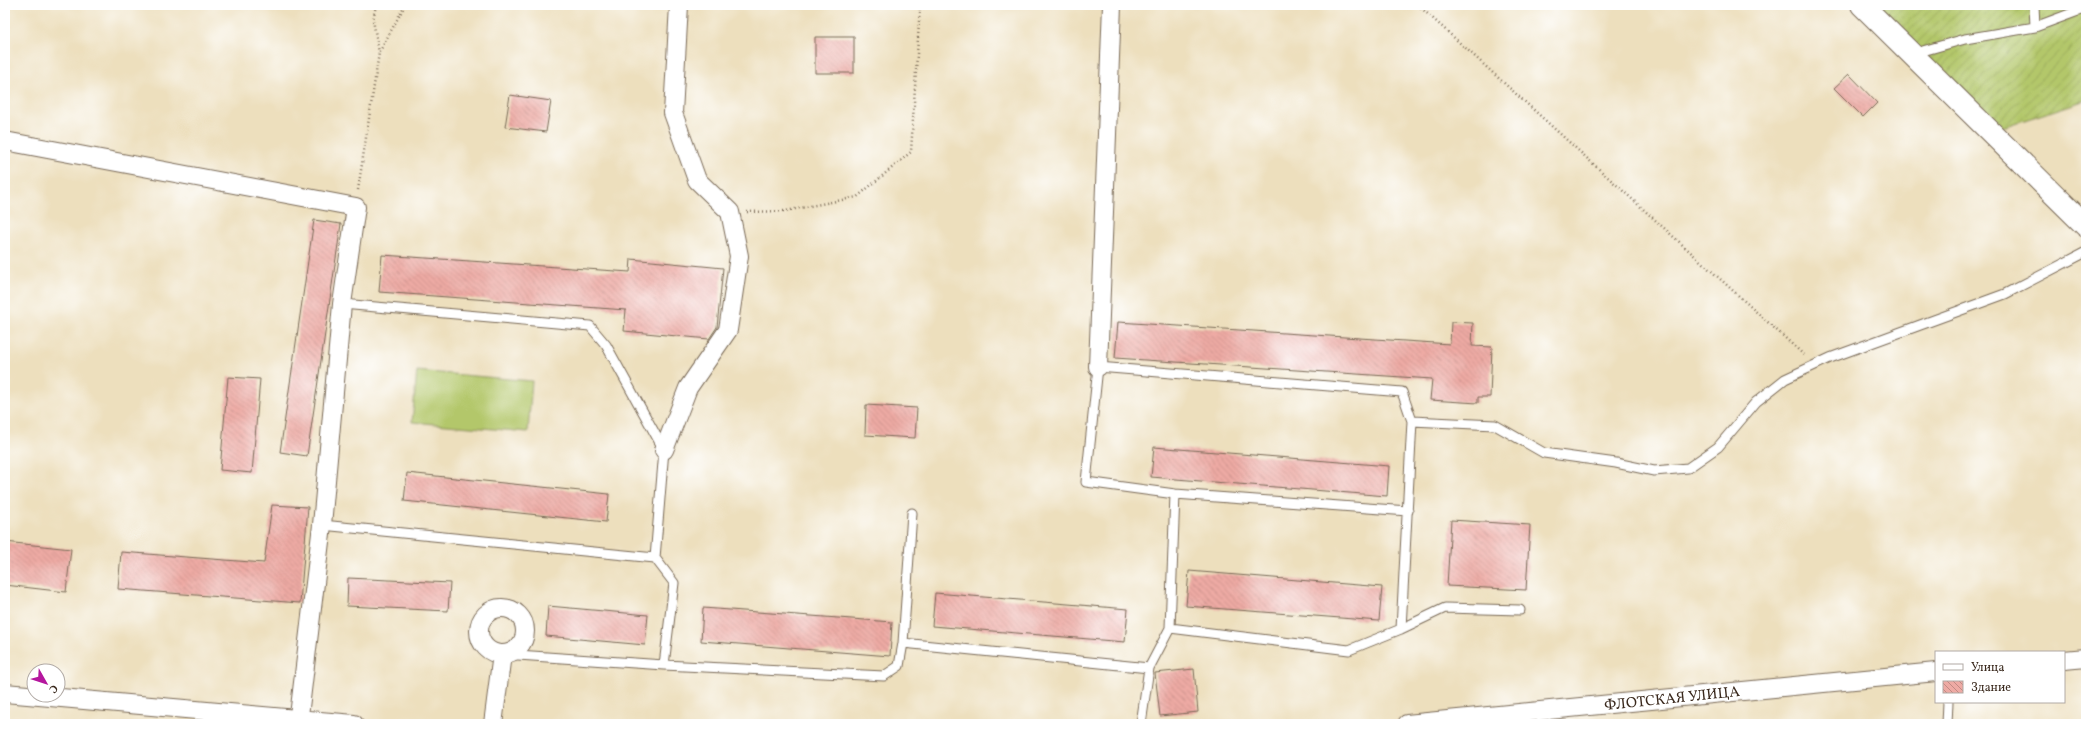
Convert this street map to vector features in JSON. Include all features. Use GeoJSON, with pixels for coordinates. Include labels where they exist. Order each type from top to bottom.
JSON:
{"type":"FeatureCollection","features":[{"type":"Feature","properties":{"kind":"street"},"geometry":{"type":"LineString","coordinates":[[664,450],[688,388],[728,330],[740,256],[730,212],[698,180],[673,113],[679,5]]}},
{"type":"Feature","properties":{"kind":"street"},"geometry":{"type":"LineString","coordinates":[[1098,367],[1112,5]]}},
{"type":"Feature","properties":{"kind":"street"},"geometry":{"type":"LineString","coordinates":[[1862,5],[2086,226]]}},
{"type":"Feature","properties":{"kind":"street"},"geometry":{"type":"LineString","coordinates":[[5,141],[356,207],[342,304],[322,525],[298,721]]}},
{"type":"Feature","properties":{"kind":"street"},"geometry":{"type":"LineString","coordinates":[[493,724],[502,654]]}},
{"type":"Feature","properties":{"kind":"street"},"geometry":{"type":"LineString","coordinates":[[2065,660],[2086,658]]}},
{"type":"Feature","properties":{"kind":"street","name":"ФЛОТСКАЯ УЛИЦА"},"geometry":{"type":"LineString","coordinates":[[1407,724],[1935,672]]}},
{"type":"Feature","properties":{"kind":"street"},"geometry":{"type":"LineString","coordinates":[[5,693],[298,721],[354,724]]}},
{"type":"Feature","properties":{"kind":"lane"},"geometry":{"type":"LineString","coordinates":[[2034,5],[2035,27]]}},
{"type":"Feature","properties":{"kind":"lane"},"geometry":{"type":"LineString","coordinates":[[1910,54],[1965,39],[2035,27],[2086,8]]}},
{"type":"Feature","properties":{"kind":"lane"},"geometry":{"type":"LineString","coordinates":[[1412,421],[1495,425],[1544,453],[1616,463],[1654,471],[1688,468],[1718,447],[1756,402],[1785,379],[1815,365],[2005,294],[2086,252]]}},
{"type":"Feature","properties":{"kind":"lane"},"geometry":{"type":"LineString","coordinates":[[342,304],[590,326],[606,345],[664,450],[655,558],[674,583],[664,665]]}},
{"type":"Feature","properties":{"kind":"lane"},"geometry":{"type":"LineString","coordinates":[[1401,629],[1408,511],[1412,421],[1402,392],[1098,367],[1086,482],[1175,494],[1408,511]]}},
{"type":"Feature","properties":{"kind":"lane"},"geometry":{"type":"LineString","coordinates":[[1141,724],[1149,668],[1170,628],[1175,494]]}},
{"type":"Feature","properties":{"kind":"lane"},"geometry":{"type":"LineString","coordinates":[[502,654],[664,665],[884,676],[899,666],[903,643],[912,514]]}},
{"type":"Feature","properties":{"kind":"lane"},"geometry":{"type":"LineString","coordinates":[[322,525],[655,558]]}},
{"type":"Feature","properties":{"kind":"lane"},"geometry":{"type":"LineString","coordinates":[[1170,628],[1349,650],[1401,629],[1445,608],[1520,610]]}},
{"type":"Feature","properties":{"kind":"lane"},"geometry":{"type":"LineString","coordinates":[[903,643],[1149,668]]}},
{"type":"Feature","properties":{"kind":"lane"},"geometry":{"type":"LineString","coordinates":[[1947,724],[1948,703]]}},
{"type":"Feature","properties":{"kind":"path"},"geometry":{"type":"LineString","coordinates":[[356,207],[379,53],[373,20],[376,5]]}},
{"type":"Feature","properties":{"kind":"path"},"geometry":{"type":"LineString","coordinates":[[379,53],[405,5]]}},
{"type":"Feature","properties":{"kind":"path"},"geometry":{"type":"LineString","coordinates":[[730,212],[785,211],[857,197],[911,152],[920,5]]}},
{"type":"Feature","properties":{"kind":"path"},"geometry":{"type":"LineString","coordinates":[[1418,5],[1815,365]]}},
{"type":"Feature","properties":{"kind":"green space"},"geometry":{"type":"Polygon","coordinates":[[[1878,5],[2086,5],[2086,100],[1997,129],[1878,5]]]}},
{"type":"Feature","properties":{"kind":"green space"},"geometry":{"type":"Polygon","coordinates":[[[417,371],[532,381],[528,432],[412,422],[417,371]]]}},
{"type":"Feature","properties":{"kind":"building"},"geometry":{"type":"Polygon","coordinates":[[[815,37],[854,37],[854,73],[815,73],[815,37]]]}},
{"type":"Feature","properties":{"kind":"building"},"geometry":{"type":"Polygon","coordinates":[[[1849,74],[1877,103],[1863,117],[1834,88],[1849,74]]]}},
{"type":"Feature","properties":{"kind":"building"},"geometry":{"type":"Polygon","coordinates":[[[510,95],[551,101],[546,132],[505,127],[510,95]]]}},
{"type":"Feature","properties":{"kind":"building"},"geometry":{"type":"Polygon","coordinates":[[[314,220],[341,224],[307,456],[280,452],[314,220]]]}},
{"type":"Feature","properties":{"kind":"building"},"geometry":{"type":"Polygon","coordinates":[[[382,255],[630,272],[631,259],[723,268],[717,327],[709,339],[624,331],[626,310],[379,292],[382,255]]]}},
{"type":"Feature","properties":{"kind":"building"},"geometry":{"type":"Polygon","coordinates":[[[1118,322],[1450,344],[1451,322],[1473,323],[1472,346],[1492,347],[1490,397],[1478,397],[1478,403],[1430,400],[1432,379],[1115,358],[1118,322]]]}},
{"type":"Feature","properties":{"kind":"building"},"geometry":{"type":"Polygon","coordinates":[[[228,377],[260,379],[252,473],[220,470],[228,377]]]}},
{"type":"Feature","properties":{"kind":"building"},"geometry":{"type":"Polygon","coordinates":[[[866,405],[917,408],[915,438],[865,435],[866,405]]]}},
{"type":"Feature","properties":{"kind":"building"},"geometry":{"type":"Polygon","coordinates":[[[1154,447],[1389,466],[1387,496],[1151,477],[1154,447]]]}},
{"type":"Feature","properties":{"kind":"building"},"geometry":{"type":"Polygon","coordinates":[[[407,473],[609,494],[606,522],[404,501],[407,473]]]}},
{"type":"Feature","properties":{"kind":"building"},"geometry":{"type":"Polygon","coordinates":[[[272,505],[308,507],[300,603],[118,589],[121,552],[264,563],[272,505]]]}},
{"type":"Feature","properties":{"kind":"building"},"geometry":{"type":"Polygon","coordinates":[[[1451,520],[1530,525],[1526,590],[1447,586],[1451,520]]]}},
{"type":"Feature","properties":{"kind":"building"},"geometry":{"type":"Polygon","coordinates":[[[5,542],[71,549],[66,592],[5,585],[5,542]]]}},
{"type":"Feature","properties":{"kind":"building"},"geometry":{"type":"Polygon","coordinates":[[[1189,571],[1382,587],[1379,621],[1186,606],[1189,571]]]}},
{"type":"Feature","properties":{"kind":"building"},"geometry":{"type":"Polygon","coordinates":[[[348,578],[450,583],[448,611],[347,606],[348,578]]]}},
{"type":"Feature","properties":{"kind":"building"},"geometry":{"type":"Polygon","coordinates":[[[935,593],[1128,609],[1125,642],[932,626],[935,593]]]}},
{"type":"Feature","properties":{"kind":"building"},"geometry":{"type":"Polygon","coordinates":[[[548,606],[648,615],[645,645],[546,636],[548,606]]]}},
{"type":"Feature","properties":{"kind":"building"},"geometry":{"type":"Polygon","coordinates":[[[703,608],[892,622],[890,656],[701,641],[703,608]]]}},
{"type":"Feature","properties":{"kind":"building"},"geometry":{"type":"Polygon","coordinates":[[[1194,669],[1198,712],[1160,716],[1155,673],[1194,669]]]}}]}
